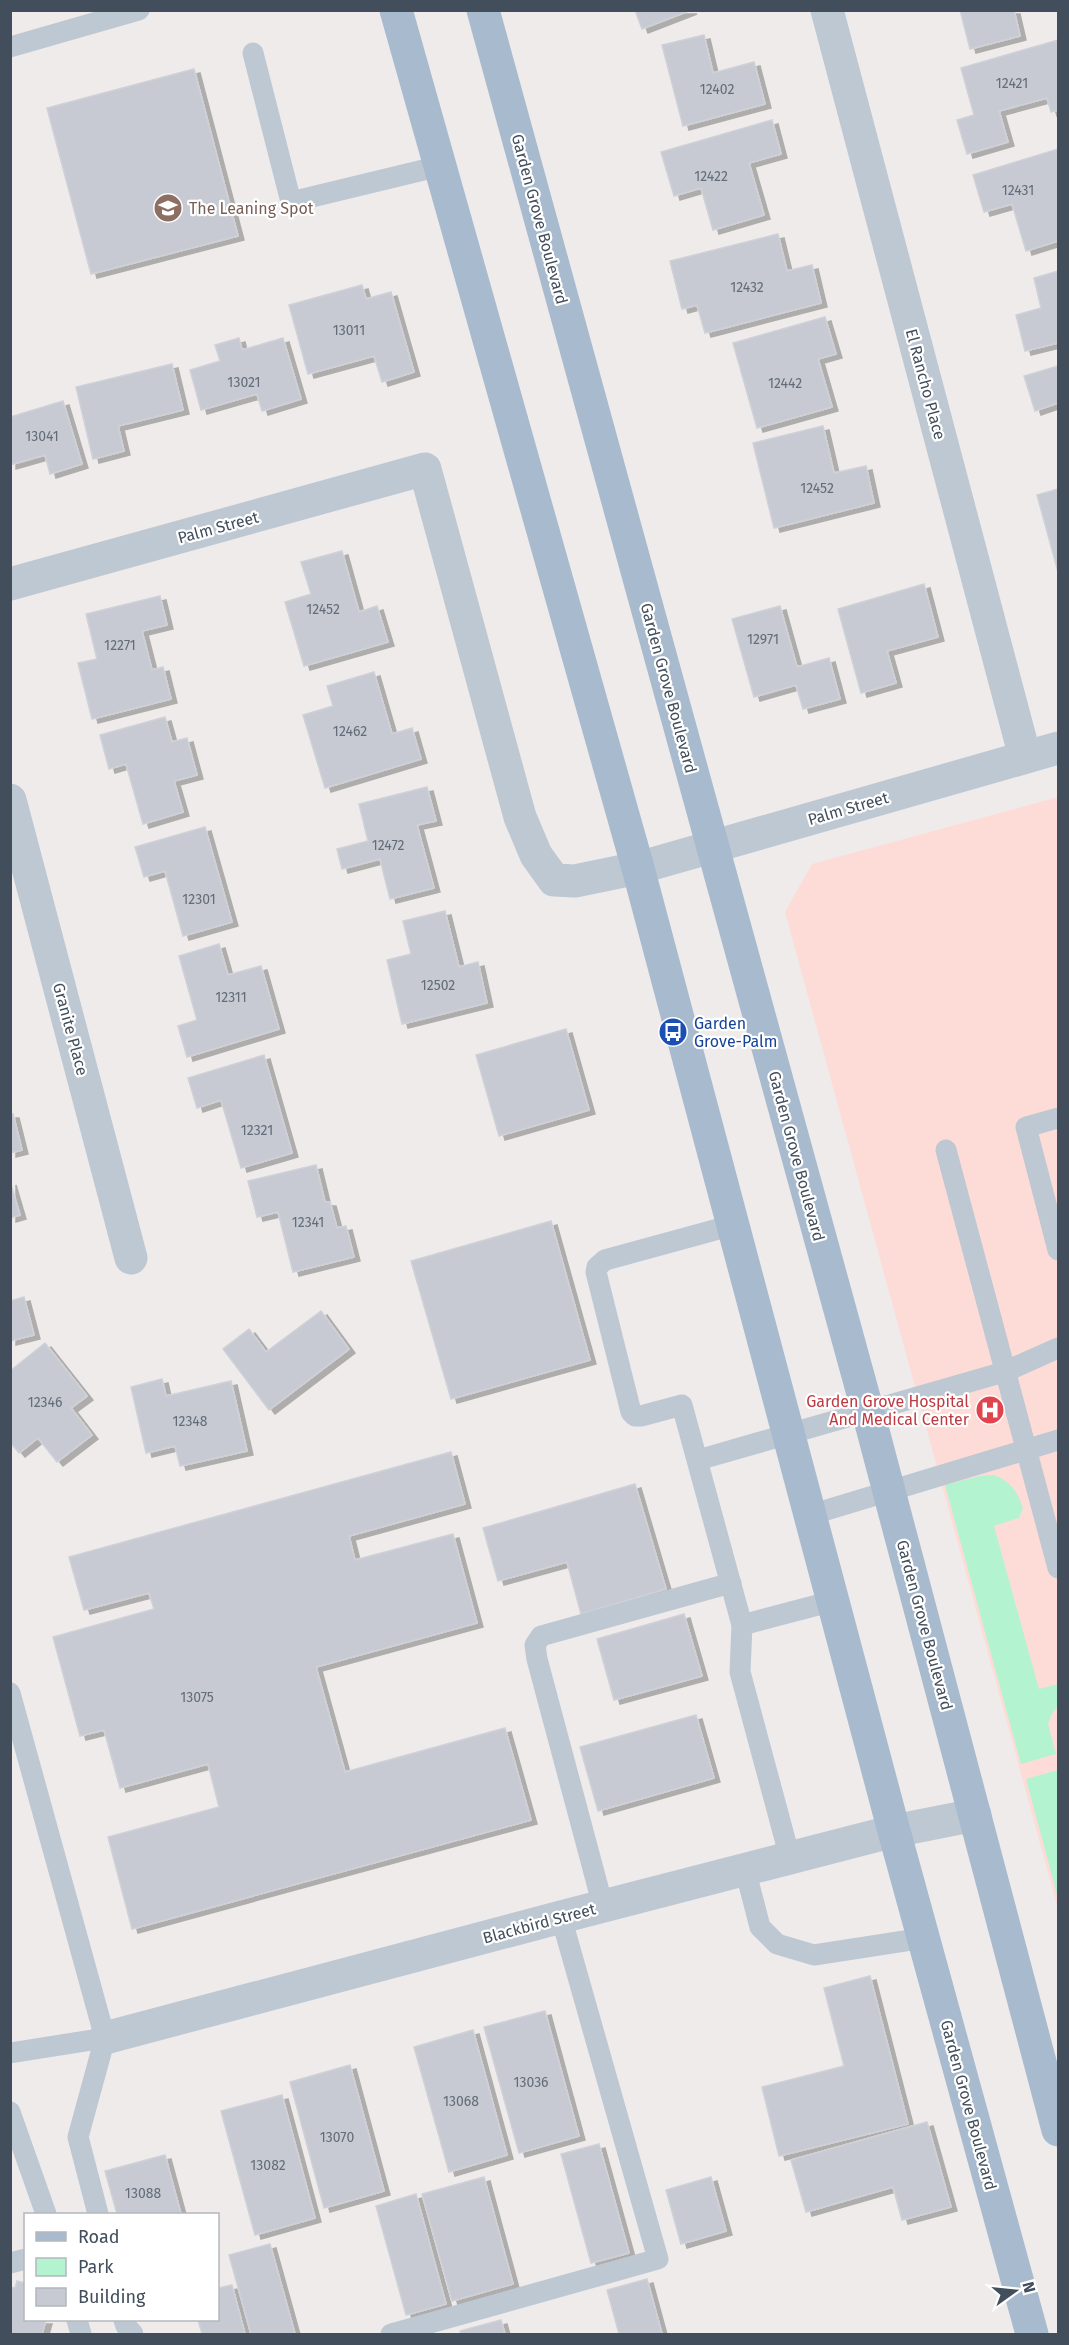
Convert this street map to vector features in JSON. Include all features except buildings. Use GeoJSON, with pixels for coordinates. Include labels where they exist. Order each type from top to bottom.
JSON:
{"type":"FeatureCollection","features":[{"type":"Feature","properties":{"kind":"main road","name":"Garden Grove Boulevard"},"geometry":{"type":"LineString","coordinates":[[396,10],[638,868],[894,1831],[1032,2334]]}},
{"type":"Feature","properties":{"kind":"main road","name":"Garden Grove Boulevard"},"geometry":{"type":"LineString","coordinates":[[483,10],[868,1412],[1059,2130]]}},
{"type":"Feature","properties":{"kind":"street","name":"El Rancho Place"},"geometry":{"type":"LineString","coordinates":[[827,10],[1025,758]]}},
{"type":"Feature","properties":{"kind":"street","name":"Palm Street"},"geometry":{"type":"LineString","coordinates":[[10,584],[425,469],[520,817],[536,855],[554,880],[575,881],[638,868],[1059,748]]}},
{"type":"Feature","properties":{"kind":"street","name":"Granite Place"},"geometry":{"type":"LineString","coordinates":[[10,800],[131,1258]]}},
{"type":"Feature","properties":{"kind":"street","name":"Blackbird Street"},"geometry":{"type":"LineString","coordinates":[[105,2038],[745,1869],[894,1831],[975,1815]]}},
{"type":"Feature","properties":{"kind":"lane"},"geometry":{"type":"LineString","coordinates":[[10,47],[139,10]]}},
{"type":"Feature","properties":{"kind":"lane"},"geometry":{"type":"LineString","coordinates":[[254,53],[291,202],[441,166]]}},
{"type":"Feature","properties":{"kind":"lane"},"geometry":{"type":"LineString","coordinates":[[1059,1118],[1026,1127],[1059,1250]]}},
{"type":"Feature","properties":{"kind":"lane"},"geometry":{"type":"LineString","coordinates":[[946,1150],[1004,1372],[1059,1568]]}},
{"type":"Feature","properties":{"kind":"lane"},"geometry":{"type":"LineString","coordinates":[[733,1225],[604,1260],[597,1267],[596,1272],[631,1412],[635,1416],[641,1416],[682,1405],[742,1625],[740,1672],[790,1858]]}},
{"type":"Feature","properties":{"kind":"lane"},"geometry":{"type":"LineString","coordinates":[[698,1460],[1004,1372],[1059,1348]]}},
{"type":"Feature","properties":{"kind":"lane"},"geometry":{"type":"LineString","coordinates":[[810,1515],[1059,1440]]}},
{"type":"Feature","properties":{"kind":"lane"},"geometry":{"type":"LineString","coordinates":[[603,1906],[537,1659],[536,1645],[542,1636],[731,1583]]}},
{"type":"Feature","properties":{"kind":"lane"},"geometry":{"type":"LineString","coordinates":[[742,1625],[833,1601]]}},
{"type":"Feature","properties":{"kind":"lane"},"geometry":{"type":"LineString","coordinates":[[10,1693],[105,2038],[78,2137],[98,2213]]}},
{"type":"Feature","properties":{"kind":"lane"},"geometry":{"type":"LineString","coordinates":[[745,1869],[760,1927],[777,1944],[814,1955],[924,1938]]}},
{"type":"Feature","properties":{"kind":"lane"},"geometry":{"type":"LineString","coordinates":[[391,2334],[658,2259],[561,1917]]}},
{"type":"Feature","properties":{"kind":"lane"},"geometry":{"type":"LineString","coordinates":[[10,2053],[105,2038]]}},
{"type":"Feature","properties":{"kind":"lane"},"geometry":{"type":"LineString","coordinates":[[10,2112],[46,2213]]}},
{"type":"Feature","properties":{"kind":"lane"},"geometry":{"type":"LineString","coordinates":[[125,2321],[133,2334]]}},
{"type":"Feature","properties":{"kind":"shaded area","name":"Garden Grove Hospital And Medical Center"},"geometry":{"type":"Polygon","coordinates":[[[1058,797],[1058,1909],[785,912],[812,864],[1058,797]]]}},
{"type":"Feature","properties":{"kind":"green space"},"geometry":{"type":"Polygon","coordinates":[[[994,1475],[1013,1488],[1023,1508],[1019,1518],[994,1526],[1039,1689],[1058,1684],[1058,1706],[1048,1724],[1056,1754],[1021,1764],[945,1485],[980,1476],[994,1475]]]}},
{"type":"Feature","properties":{"kind":"green space"},"geometry":{"type":"Polygon","coordinates":[[[1058,1770],[1058,1898],[1026,1779],[1058,1770]]]}},
{"type":"Feature","properties":{"kind":"place","name":"The Leaning Spot"},"geometry":{"type":"Point","coordinates":[168,208]}},
{"type":"Feature","properties":{"kind":"place","name":"Garden Grove-Palm"},"geometry":{"type":"Point","coordinates":[673,1032]}},
{"type":"Feature","properties":{"kind":"place","name":"Garden Grove Hospital And Medical Center"},"geometry":{"type":"Point","coordinates":[990,1410]}}]}
